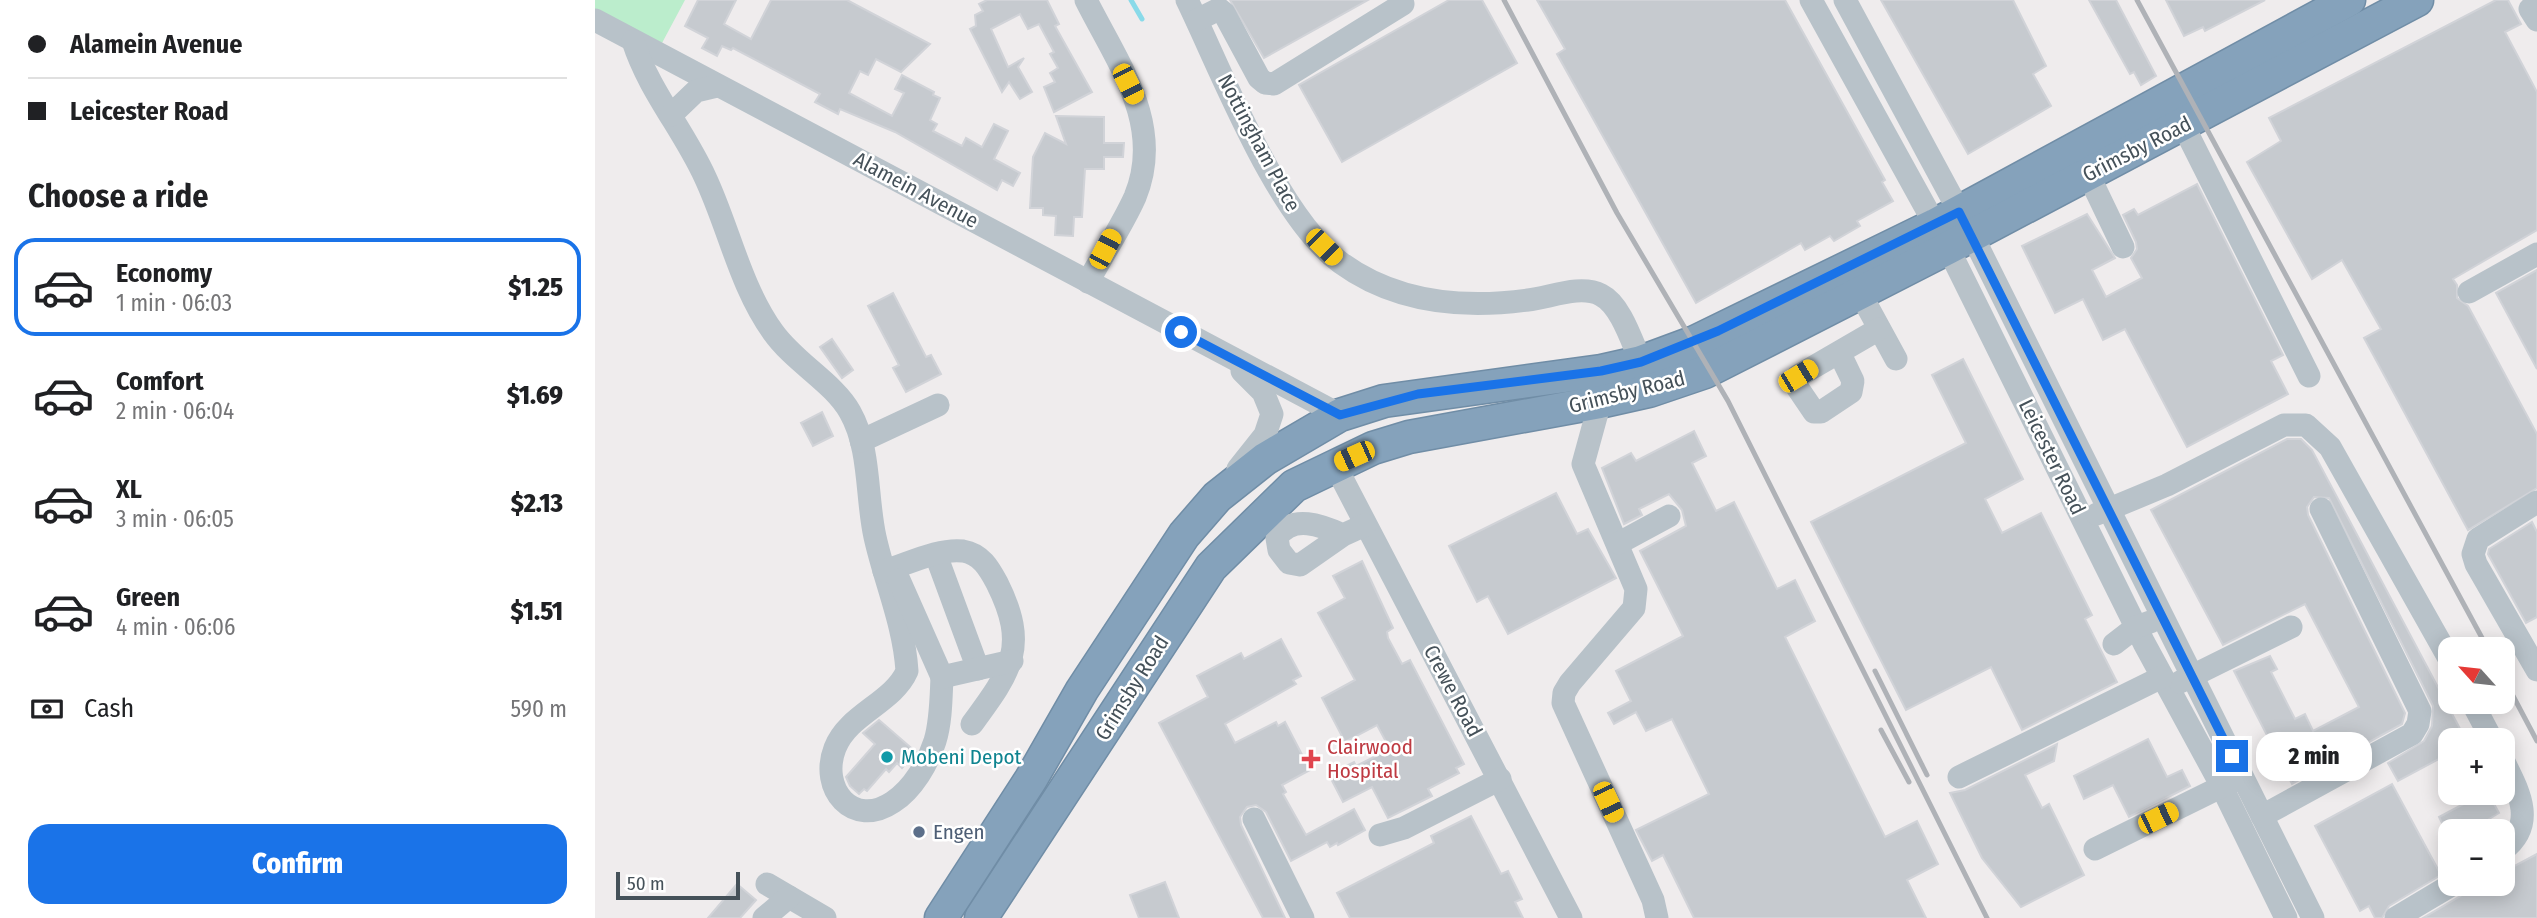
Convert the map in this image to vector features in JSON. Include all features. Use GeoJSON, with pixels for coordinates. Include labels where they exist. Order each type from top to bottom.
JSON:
{"type":"FeatureCollection","features":[{"type":"Feature","properties":{"kind":"highway","name":"Grimsby Road"},"geometry":{"type":"LineString","coordinates":[[981,918],[1211,567],[1294,486],[1373,448],[1409,438],[1600,402],[1718,331],[2088,174],[2417,0]]}},
{"type":"Feature","properties":{"kind":"highway","name":"Grimsby Road"},"geometry":{"type":"LineString","coordinates":[[941,918],[1031,779],[1140,600],[1184,535],[1217,497],[1265,459],[1340,415],[1418,394],[1601,371],[1645,376],[1705,372],[1860,293],[1953,230],[2347,1]]}},
{"type":"Feature","properties":{"kind":"street"},"geometry":{"type":"LineString","coordinates":[[1086,0],[1138,105],[1146,136],[1135,196],[1088,282]]}},
{"type":"Feature","properties":{"kind":"street","name":"Leicester Road"},"geometry":{"type":"LineString","coordinates":[[1811,0],[1953,230],[2108,509],[2191,676],[2286,918]]}},
{"type":"Feature","properties":{"kind":"street","name":"Leicester Road"},"geometry":{"type":"LineString","coordinates":[[1845,0],[1953,230],[2083,520],[2136,627],[2165,682],[2232,782],[2262,816],[2313,918]]}},
{"type":"Feature","properties":{"kind":"street"},"geometry":{"type":"LineString","coordinates":[[1192,10],[1215,10],[1224,13],[1259,78],[1265,83],[1274,83],[1403,4]]}},
{"type":"Feature","properties":{"kind":"street","name":"Nottingham Place"},"geometry":{"type":"LineString","coordinates":[[1192,10],[1255,142],[1288,201],[1309,232],[1339,262],[1374,284],[1421,299],[1459,305],[1527,300],[1582,291],[1601,295],[1609,301],[1622,322],[1645,376]]}},
{"type":"Feature","properties":{"kind":"street","name":"Alamein Avenue"},"geometry":{"type":"LineString","coordinates":[[598,23],[1340,415]]}},
{"type":"Feature","properties":{"kind":"street"},"geometry":{"type":"LineString","coordinates":[[633,41],[643,72],[671,115],[705,177],[748,289],[771,331],[802,367],[838,396],[851,413],[861,441],[875,536],[942,677],[935,740],[924,766],[908,790],[894,802],[872,810],[846,805],[837,798],[830,769],[837,743],[864,713],[897,687],[907,671],[902,628],[889,569]]}},
{"type":"Feature","properties":{"kind":"street"},"geometry":{"type":"LineString","coordinates":[[671,115],[696,91],[717,86]]}},
{"type":"Feature","properties":{"kind":"street"},"geometry":{"type":"LineString","coordinates":[[2183,125],[2309,376]]}},
{"type":"Feature","properties":{"kind":"street"},"geometry":{"type":"LineString","coordinates":[[2088,174],[2123,247]]}},
{"type":"Feature","properties":{"kind":"street"},"geometry":{"type":"LineString","coordinates":[[2469,292],[2537,254]]}},
{"type":"Feature","properties":{"kind":"street"},"geometry":{"type":"LineString","coordinates":[[1860,293],[1896,359]]}},
{"type":"Feature","properties":{"kind":"street"},"geometry":{"type":"LineString","coordinates":[[1839,352],[1879,329]]}},
{"type":"Feature","properties":{"kind":"street","name":"Alamein Avenue"},"geometry":{"type":"LineString","coordinates":[[1217,497],[1265,436],[1272,414],[1263,392],[1227,357]]}},
{"type":"Feature","properties":{"kind":"street"},"geometry":{"type":"LineString","coordinates":[[1600,402],[1583,464],[1619,543],[1636,589],[1634,608],[1570,683],[1564,693],[1563,703],[1653,900],[1657,918]]}},
{"type":"Feature","properties":{"kind":"street"},"geometry":{"type":"LineString","coordinates":[[861,441],[938,405]]}},
{"type":"Feature","properties":{"kind":"street"},"geometry":{"type":"LineString","coordinates":[[2083,520],[2167,485],[2284,425],[2307,425],[2330,447],[2438,639]]}},
{"type":"Feature","properties":{"kind":"street","name":"Crewe Road"},"geometry":{"type":"LineString","coordinates":[[1335,465],[1571,918]]}},
{"type":"Feature","properties":{"kind":"street"},"geometry":{"type":"LineString","coordinates":[[2537,502],[2485,533],[2478,539],[2473,554],[2476,564],[2537,670]]}},
{"type":"Feature","properties":{"kind":"street"},"geometry":{"type":"LineString","coordinates":[[2262,816],[2412,734],[2418,724],[2420,711],[2321,509]]}},
{"type":"Feature","properties":{"kind":"street"},"geometry":{"type":"LineString","coordinates":[[1619,543],[1668,516]]}},
{"type":"Feature","properties":{"kind":"street"},"geometry":{"type":"LineString","coordinates":[[1343,535],[1365,525]]}},
{"type":"Feature","properties":{"kind":"street"},"geometry":{"type":"LineString","coordinates":[[889,569],[936,555],[961,551],[982,559],[990,569],[1015,633],[1011,661],[972,724]]}},
{"type":"Feature","properties":{"kind":"street"},"geometry":{"type":"LineString","coordinates":[[936,555],[978,669]]}},
{"type":"Feature","properties":{"kind":"street"},"geometry":{"type":"LineString","coordinates":[[2114,644],[2136,627],[2162,618]]}},
{"type":"Feature","properties":{"kind":"street"},"geometry":{"type":"LineString","coordinates":[[1959,778],[2165,682],[2191,676],[2291,628]]}},
{"type":"Feature","properties":{"kind":"street"},"geometry":{"type":"LineString","coordinates":[[942,677],[1011,661]]}},
{"type":"Feature","properties":{"kind":"street"},"geometry":{"type":"LineString","coordinates":[[1380,835],[1404,828],[1500,779]]}},
{"type":"Feature","properties":{"kind":"street"},"geometry":{"type":"LineString","coordinates":[[2095,849],[2232,782]]}},
{"type":"Feature","properties":{"kind":"street"},"geometry":{"type":"LineString","coordinates":[[2515,787],[2524,808],[2523,823],[2515,842]]}},
{"type":"Feature","properties":{"kind":"street"},"geometry":{"type":"LineString","coordinates":[[1254,818],[1303,918]]}},
{"type":"Feature","properties":{"kind":"street"},"geometry":{"type":"LineString","coordinates":[[767,884],[825,918]]}},
{"type":"Feature","properties":{"kind":"street"},"geometry":{"type":"LineString","coordinates":[[2396,918],[2438,892]]}},
{"type":"Feature","properties":{"kind":"street"},"geometry":{"type":"LineString","coordinates":[[764,918],[789,897]]}},
{"type":"Feature","properties":{"kind":"green space"},"geometry":{"type":"Polygon","coordinates":[[[595,0],[685,0],[662,43],[595,9],[595,0]]]}},
{"type":"Feature","properties":{"kind":"building"},"geometry":{"type":"Polygon","coordinates":[[[698,0],[736,0],[724,24],[751,39],[771,0],[847,0],[930,44],[901,72],[876,59],[868,75],[860,71],[849,93],[892,116],[904,93],[895,89],[902,75],[940,98],[930,120],[937,124],[933,131],[962,146],[966,138],[982,147],[994,124],[1008,131],[994,159],[1020,173],[1013,186],[1002,180],[997,190],[895,132],[840,109],[838,114],[815,102],[820,94],[733,48],[731,50],[722,46],[717,56],[702,48],[708,38],[685,26],[698,0]]]}},
{"type":"Feature","properties":{"kind":"building"},"geometry":{"type":"Polygon","coordinates":[[[987,0],[1047,0],[1059,24],[1055,26],[1092,92],[1054,112],[1044,87],[1055,82],[1050,73],[1058,68],[1050,54],[1054,52],[1039,24],[1028,29],[1020,14],[991,29],[1008,67],[1024,58],[1018,67],[1032,92],[1020,99],[1009,82],[1002,92],[970,29],[976,26],[975,15],[983,11],[979,4],[987,0]]]}},
{"type":"Feature","properties":{"kind":"building"},"geometry":{"type":"Polygon","coordinates":[[[1230,0],[1368,0],[1264,58],[1230,0]]]}},
{"type":"Feature","properties":{"kind":"building"},"geometry":{"type":"Polygon","coordinates":[[[1449,0],[1482,0],[1517,63],[1342,162],[1299,85],[1449,0]]]}},
{"type":"Feature","properties":{"kind":"building"},"geometry":{"type":"Polygon","coordinates":[[[1537,0],[1785,0],[1885,180],[1882,182],[1893,201],[1857,221],[1860,226],[1834,241],[1830,236],[1805,250],[1801,243],[1696,303],[1557,54],[1565,49],[1537,0]]]}},
{"type":"Feature","properties":{"kind":"building"},"geometry":{"type":"Polygon","coordinates":[[[1881,0],[2013,0],[2046,66],[2033,74],[2051,106],[1968,154],[1881,0]]]}},
{"type":"Feature","properties":{"kind":"building"},"geometry":{"type":"Polygon","coordinates":[[[2089,0],[2116,0],[2156,76],[2141,85],[2134,72],[2130,74],[2089,0]]]}},
{"type":"Feature","properties":{"kind":"building"},"geometry":{"type":"Polygon","coordinates":[[[2166,0],[2265,0],[2205,31],[2203,27],[2184,36],[2166,0]]]}},
{"type":"Feature","properties":{"kind":"building"},"geometry":{"type":"Polygon","coordinates":[[[2496,0],[2508,0],[2521,24],[2505,32],[2537,92],[2537,230],[2453,279],[2457,285],[2457,298],[2468,306],[2537,434],[2537,488],[2468,530],[2364,338],[2381,329],[2342,260],[2312,279],[2247,162],[2281,141],[2269,118],[2496,0]]]}},
{"type":"Feature","properties":{"kind":"building"},"geometry":{"type":"Polygon","coordinates":[[[1056,116],[1104,117],[1104,143],[1124,143],[1123,157],[1104,157],[1104,169],[1085,169],[1082,217],[1074,217],[1073,236],[1055,235],[1056,216],[1043,215],[1043,208],[1030,208],[1033,157],[1045,133],[1066,144],[1056,116]]]}},
{"type":"Feature","properties":{"kind":"building"},"geometry":{"type":"Polygon","coordinates":[[[2197,184],[2283,355],[2271,361],[2288,394],[2187,447],[2125,329],[2103,340],[2083,299],[2055,313],[2022,246],[2087,214],[2115,258],[2092,270],[2106,297],[2142,278],[2131,258],[2137,249],[2136,242],[2123,215],[2134,209],[2138,215],[2197,184]]]}},
{"type":"Feature","properties":{"kind":"building"},"geometry":{"type":"Polygon","coordinates":[[[2537,270],[2537,369],[2496,293],[2537,270]]]}},
{"type":"Feature","properties":{"kind":"building"},"geometry":{"type":"Polygon","coordinates":[[[893,293],[926,357],[931,355],[941,374],[906,392],[893,368],[899,365],[868,306],[893,293]]]}},
{"type":"Feature","properties":{"kind":"building"},"geometry":{"type":"Polygon","coordinates":[[[832,339],[853,370],[842,378],[820,347],[832,339]]]}},
{"type":"Feature","properties":{"kind":"building"},"geometry":{"type":"Polygon","coordinates":[[[1963,359],[2023,479],[1985,499],[2002,533],[2041,513],[2092,615],[2085,619],[2117,682],[2022,730],[1991,667],[1906,710],[1811,522],[1966,443],[1932,375],[1963,359]]]}},
{"type":"Feature","properties":{"kind":"building"},"geometry":{"type":"Polygon","coordinates":[[[822,412],[833,436],[813,446],[801,423],[822,412]]]}},
{"type":"Feature","properties":{"kind":"building"},"geometry":{"type":"Polygon","coordinates":[[[1694,431],[1706,456],[1692,463],[1716,511],[1734,502],[1777,589],[1795,580],[1815,621],[1785,637],[1885,837],[1917,821],[1938,864],[1907,880],[1926,918],[1694,918],[1663,855],[1652,861],[1636,830],[1709,794],[1672,719],[1646,731],[1636,712],[1614,724],[1608,713],[1631,701],[1616,671],[1683,636],[1640,551],[1686,526],[1682,510],[1669,494],[1639,509],[1642,515],[1624,524],[1602,468],[1631,453],[1636,461],[1694,431]]]}},
{"type":"Feature","properties":{"kind":"building"},"geometry":{"type":"Polygon","coordinates":[[[2287,439],[2301,439],[2312,450],[2438,687],[2438,714],[2452,714],[2460,728],[2438,728],[2438,759],[2398,781],[2388,763],[2424,741],[2432,726],[2433,706],[2329,498],[2314,497],[2307,507],[2308,515],[2405,713],[2402,724],[2292,784],[2234,671],[2270,656],[2277,669],[2271,672],[2295,719],[2305,714],[2313,731],[2359,707],[2305,604],[2223,645],[2151,510],[2287,439]]]}},
{"type":"Feature","properties":{"kind":"building"},"geometry":{"type":"Polygon","coordinates":[[[1556,493],[1577,534],[1588,529],[1616,578],[1508,634],[1488,596],[1477,602],[1449,546],[1556,493]]]}},
{"type":"Feature","properties":{"kind":"building"},"geometry":{"type":"Polygon","coordinates":[[[2532,522],[2537,532],[2537,617],[2526,623],[2488,554],[2489,549],[2532,522]]]}},
{"type":"Feature","properties":{"kind":"building"},"geometry":{"type":"Polygon","coordinates":[[[1362,561],[1393,628],[1387,632],[1388,638],[1402,664],[1410,660],[1464,764],[1456,768],[1459,773],[1428,789],[1432,796],[1388,818],[1372,787],[1343,802],[1329,775],[1354,762],[1356,766],[1390,749],[1377,725],[1345,742],[1322,698],[1355,680],[1318,613],[1345,598],[1333,576],[1362,561]]]}},
{"type":"Feature","properties":{"kind":"building"},"geometry":{"type":"Polygon","coordinates":[[[1281,639],[1301,676],[1293,680],[1296,684],[1225,724],[1235,743],[1276,722],[1278,726],[1285,722],[1310,770],[1282,785],[1286,792],[1283,794],[1306,835],[1354,809],[1365,830],[1338,845],[1337,843],[1330,847],[1327,842],[1291,861],[1266,812],[1256,805],[1247,807],[1240,817],[1241,825],[1285,918],[1263,918],[1159,723],[1208,697],[1197,676],[1241,653],[1244,659],[1281,639]]]}},
{"type":"Feature","properties":{"kind":"building","name":"Mobeni Depot"},"geometry":{"type":"Polygon","coordinates":[[[879,720],[916,752],[902,768],[897,763],[889,772],[886,769],[867,791],[864,789],[859,794],[850,786],[846,777],[875,744],[863,733],[879,720]]]}},
{"type":"Feature","properties":{"kind":"building"},"geometry":{"type":"Polygon","coordinates":[[[2148,739],[2167,777],[2182,770],[2190,786],[2129,817],[2113,785],[2084,799],[2074,776],[2148,739]]]}},
{"type":"Feature","properties":{"kind":"building"},"geometry":{"type":"Polygon","coordinates":[[[2057,744],[2054,761],[2025,775],[2042,808],[2049,804],[2084,875],[2021,907],[1982,858],[1950,793],[1965,790],[2057,744]]]}},
{"type":"Feature","properties":{"kind":"building"},"geometry":{"type":"Polygon","coordinates":[[[2392,784],[2438,869],[2438,877],[2389,906],[2382,918],[2375,918],[2369,906],[2360,911],[2315,826],[2392,784]]]}},
{"type":"Feature","properties":{"kind":"building"},"geometry":{"type":"Polygon","coordinates":[[[2462,805],[2495,805],[2499,813],[2489,819],[2439,817],[2462,805]]]}},
{"type":"Feature","properties":{"kind":"building"},"geometry":{"type":"Polygon","coordinates":[[[1471,816],[1501,874],[1508,871],[1522,899],[1515,902],[1523,918],[1350,918],[1337,893],[1434,843],[1431,836],[1471,816]]]}},
{"type":"Feature","properties":{"kind":"building"},"geometry":{"type":"Polygon","coordinates":[[[2537,854],[2537,918],[2423,918],[2461,896],[2515,896],[2515,866],[2537,854]]]}},
{"type":"Feature","properties":{"kind":"building"},"geometry":{"type":"Polygon","coordinates":[[[1165,882],[1179,918],[1139,918],[1130,895],[1165,882]]]}},
{"type":"Feature","properties":{"kind":"building"},"geometry":{"type":"Polygon","coordinates":[[[737,884],[756,900],[740,918],[708,918],[737,884]]]}},
{"type":"Feature","properties":{"kind":"waterway"},"geometry":{"type":"LineString","coordinates":[[1131,0],[1142,19]]}},
{"type":"Feature","properties":{"kind":"railway"},"geometry":{"type":"LineString","coordinates":[[1504,0],[1617,213],[1728,401],[1987,918]]}},
{"type":"Feature","properties":{"kind":"railway"},"geometry":{"type":"LineString","coordinates":[[2137,0],[2482,637]]}},
{"type":"Feature","properties":{"kind":"railway"},"geometry":{"type":"LineString","coordinates":[[1875,671],[1927,775]]}},
{"type":"Feature","properties":{"kind":"railway"},"geometry":{"type":"LineString","coordinates":[[2515,700],[2537,741]]}},
{"type":"Feature","properties":{"kind":"railway"},"geometry":{"type":"LineString","coordinates":[[1881,730],[1909,782]]}},
{"type":"Feature","properties":{"kind":"place","name":"Mobeni Depot"},"geometry":{"type":"Point","coordinates":[887,757]}},
{"type":"Feature","properties":{"kind":"place","name":"Clairwood Hospital"},"geometry":{"type":"Point","coordinates":[1311,759]}},
{"type":"Feature","properties":{"kind":"place","name":"Engen"},"geometry":{"type":"Point","coordinates":[919,832]}},
{"type":"Feature","properties":{"kind":"route"},"geometry":{"type":"LineString","coordinates":[[1181,332],[1340,415],[1418,394],[1601,371],[1641,362],[1718,331],[1959,212],[2232,756]]}}]}
